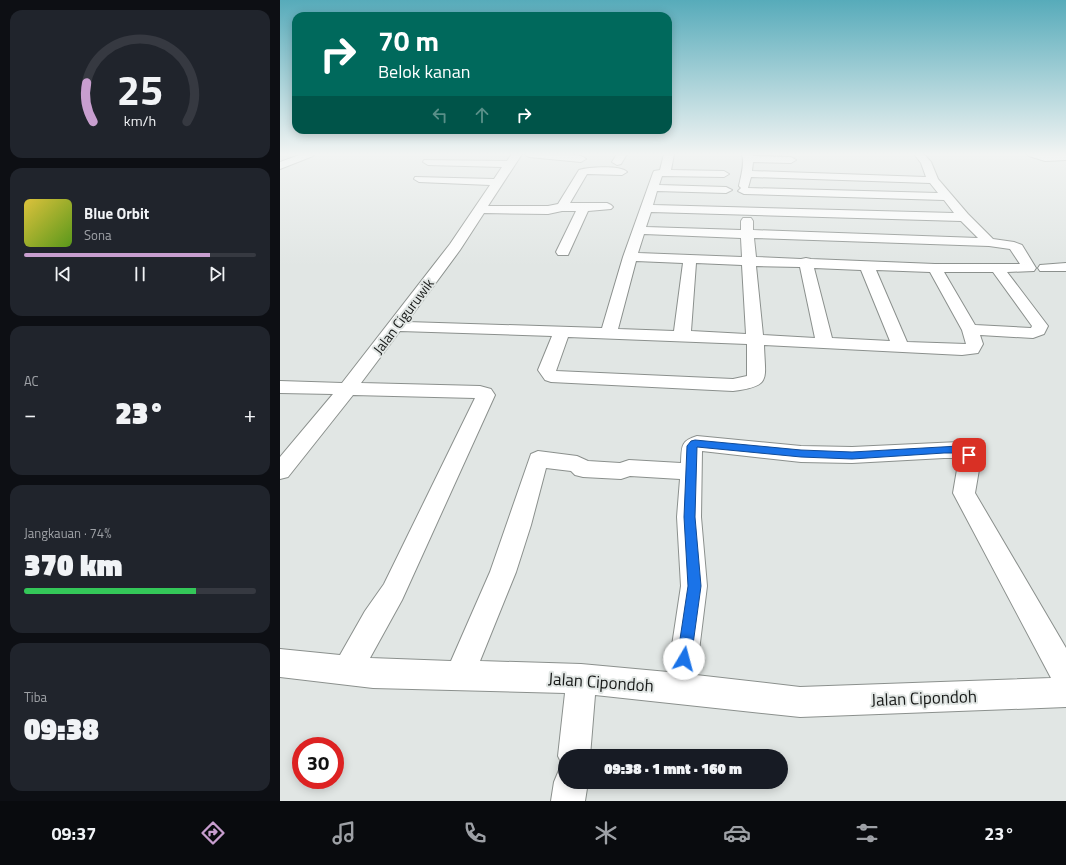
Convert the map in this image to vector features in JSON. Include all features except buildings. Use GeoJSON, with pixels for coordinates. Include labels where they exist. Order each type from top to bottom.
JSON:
{"type":"FeatureCollection","features":[{"type":"Feature","properties":{"kind":"street","name":"Jalan Ciguruwik"},"geometry":{"type":"LineString","coordinates":[[280,471],[348,389],[456,245],[490,191]]}},
{"type":"Feature","properties":{"kind":"street"},"geometry":{"type":"LineString","coordinates":[[562,207],[571,191]]}},
{"type":"Feature","properties":{"kind":"street"},"geometry":{"type":"LineString","coordinates":[[608,334],[630,257],[652,191]]}},
{"type":"Feature","properties":{"kind":"street"},"geometry":{"type":"LineString","coordinates":[[562,332],[547,370],[551,376],[725,385],[747,384],[755,379],[755,341],[748,260],[747,212],[744,191]]}},
{"type":"Feature","properties":{"kind":"street"},"geometry":{"type":"LineString","coordinates":[[757,191],[947,197]]}},
{"type":"Feature","properties":{"kind":"street"},"geometry":{"type":"LineString","coordinates":[[942,191],[988,242]]}},
{"type":"Feature","properties":{"kind":"street"},"geometry":{"type":"LineString","coordinates":[[480,209],[548,210],[562,207],[606,207]]}},
{"type":"Feature","properties":{"kind":"street"},"geometry":{"type":"LineString","coordinates":[[562,252],[584,207]]}},
{"type":"Feature","properties":{"kind":"street"},"geometry":{"type":"LineString","coordinates":[[647,208],[964,217]]}},
{"type":"Feature","properties":{"kind":"street"},"geometry":{"type":"LineString","coordinates":[[630,257],[806,262],[866,266],[935,268],[1029,268],[1017,248],[1014,246],[988,242],[639,230]]}},
{"type":"Feature","properties":{"kind":"street"},"geometry":{"type":"LineString","coordinates":[[682,336],[690,259]]}},
{"type":"Feature","properties":{"kind":"street"},"geometry":{"type":"LineString","coordinates":[[806,262],[825,344]]}},
{"type":"Feature","properties":{"kind":"street"},"geometry":{"type":"LineString","coordinates":[[866,266],[900,346]]}},
{"type":"Feature","properties":{"kind":"street"},"geometry":{"type":"LineString","coordinates":[[1045,268],[1066,267]]}},
{"type":"Feature","properties":{"kind":"street"},"geometry":{"type":"LineString","coordinates":[[394,326],[682,336],[755,341],[900,346],[962,350],[972,349],[975,344],[970,330],[935,268]]}},
{"type":"Feature","properties":{"kind":"street"},"geometry":{"type":"LineString","coordinates":[[970,330],[1033,333],[1040,329],[1040,326],[997,268]]}},
{"type":"Feature","properties":{"kind":"street"},"geometry":{"type":"LineString","coordinates":[[280,387],[484,392],[486,395],[393,592],[375,620],[347,671]]}},
{"type":"Feature","properties":{"kind":"street"},"geometry":{"type":"LineString","coordinates":[[680,688],[694,586],[689,517],[692,446],[697,443],[801,454],[852,455],[944,450],[964,451],[970,458],[964,493],[1066,676]]}},
{"type":"Feature","properties":{"kind":"street"},"geometry":{"type":"LineString","coordinates":[[460,675],[503,572],[519,525],[538,459],[577,464],[583,470],[621,471],[629,468],[690,472]]}},
{"type":"Feature","properties":{"kind":"street","name":"Jalan Cipondoh"},"geometry":{"type":"LineString","coordinates":[[280,663],[373,673],[581,679],[680,688],[800,702],[1066,692]]}},
{"type":"Feature","properties":{"kind":"street"},"geometry":{"type":"LineString","coordinates":[[575,749],[581,679]]}},
{"type":"Feature","properties":{"kind":"street"},"geometry":{"type":"LineString","coordinates":[[568,801],[570,789]]}},
{"type":"Feature","properties":{"kind":"route"},"geometry":{"type":"LineString","coordinates":[[684,659],[694,586],[689,517],[692,446],[697,443],[801,454],[852,455],[959,450],[964,451],[969,455]]}}]}
